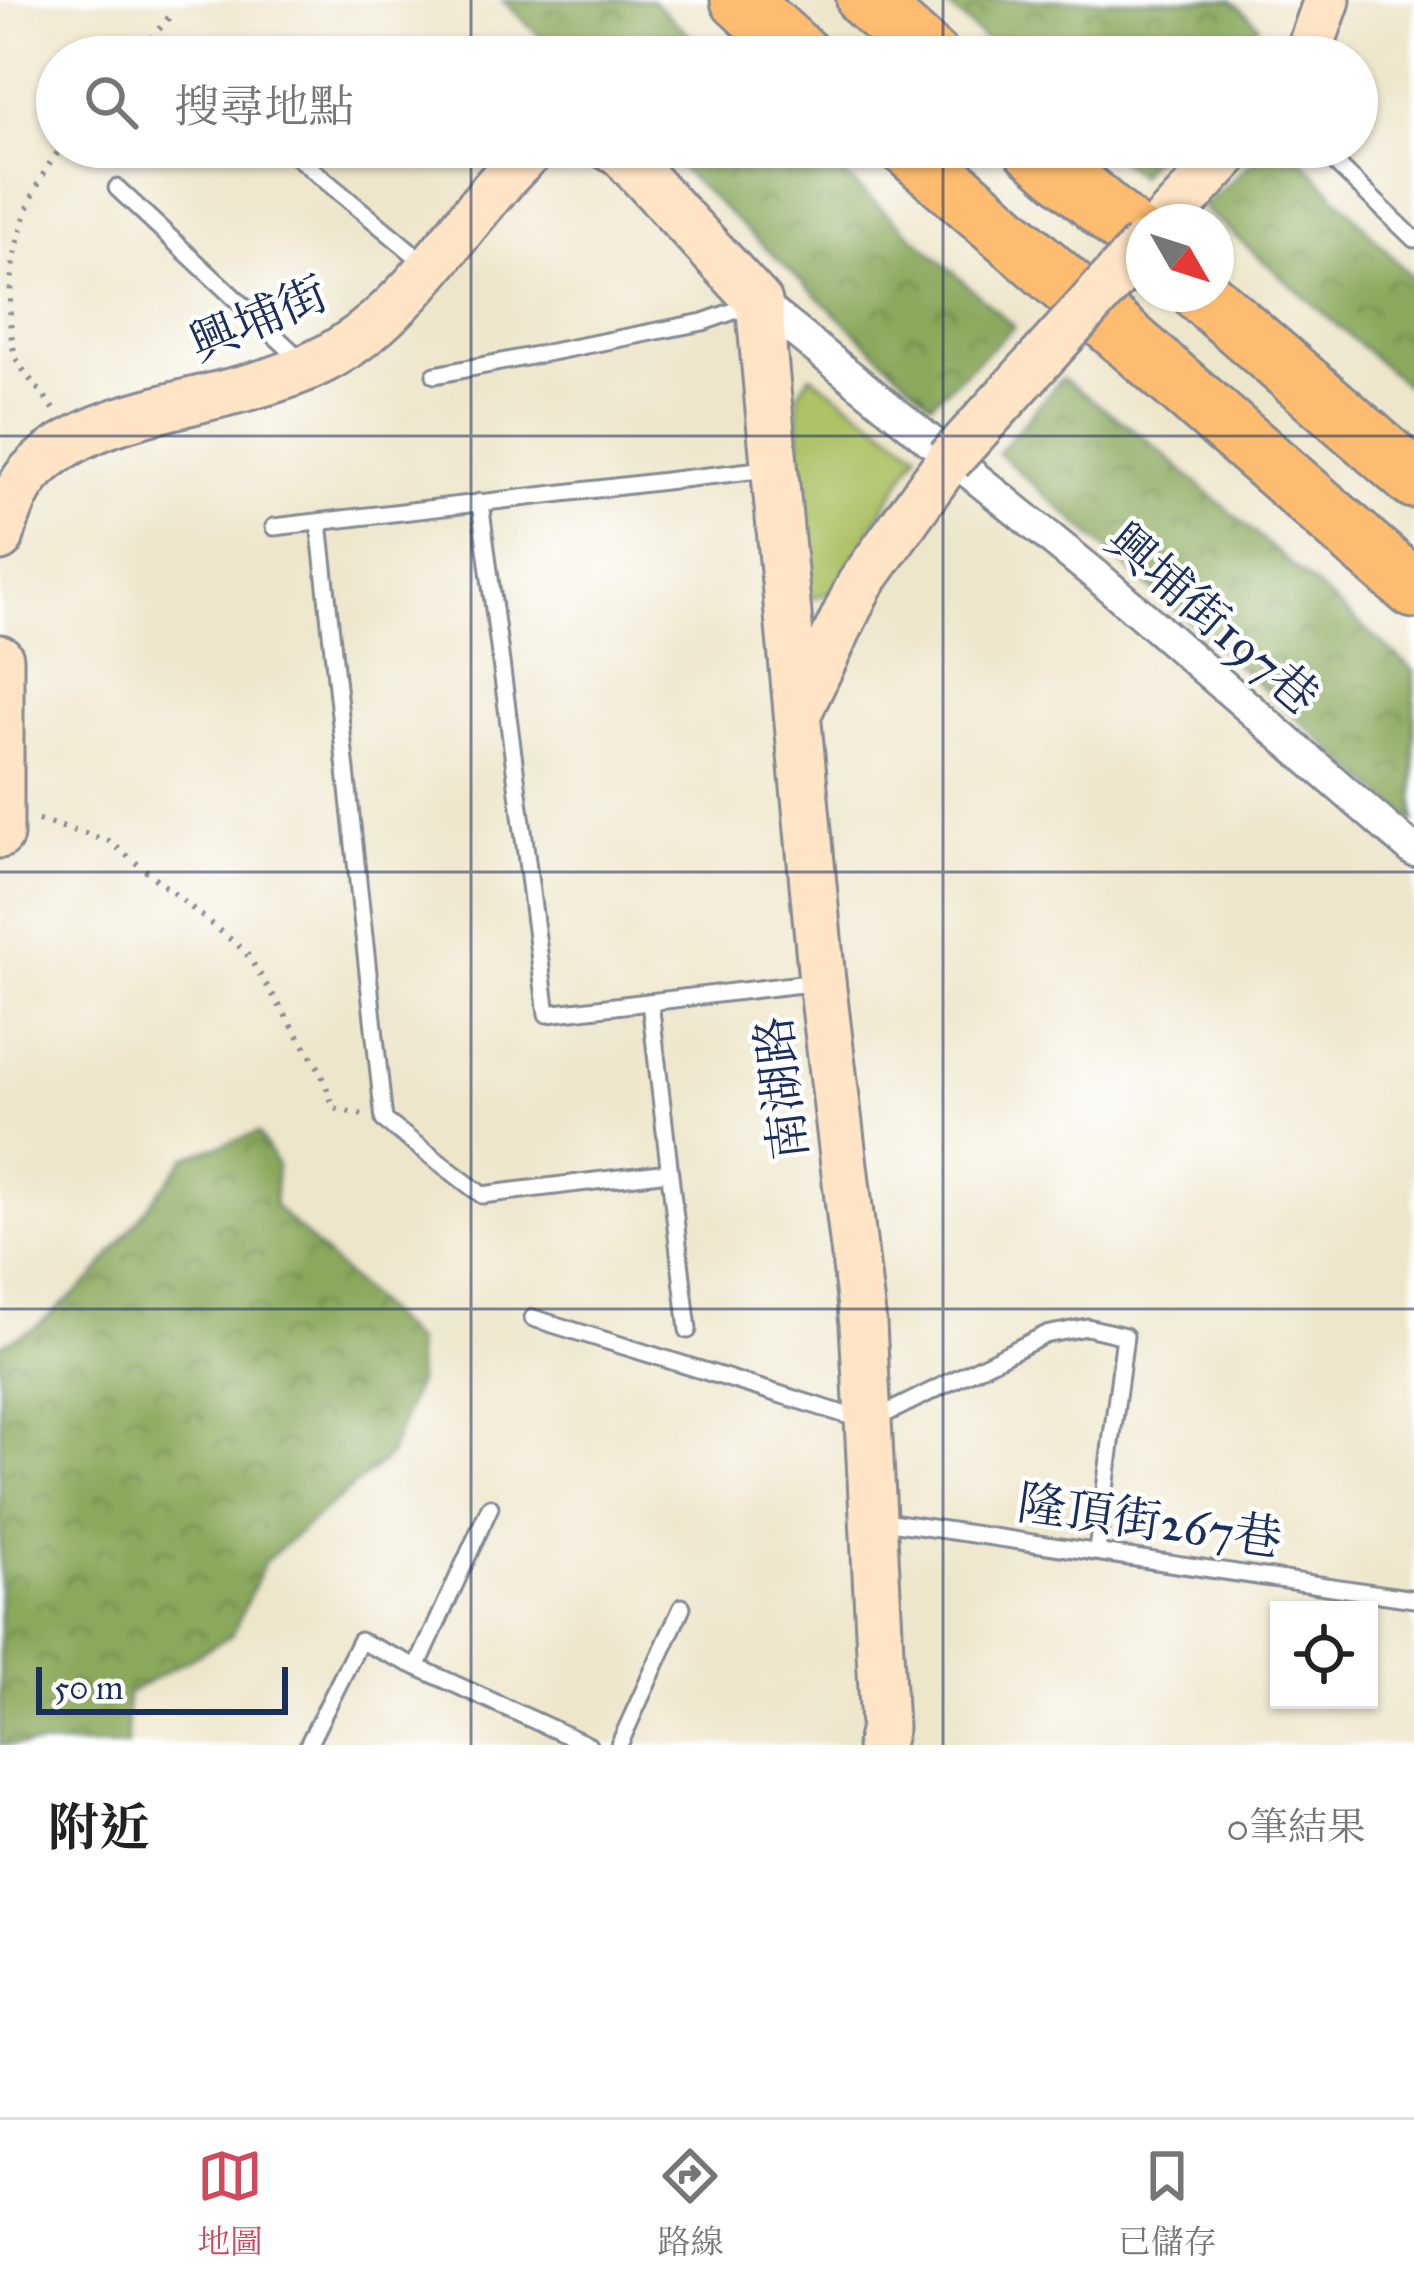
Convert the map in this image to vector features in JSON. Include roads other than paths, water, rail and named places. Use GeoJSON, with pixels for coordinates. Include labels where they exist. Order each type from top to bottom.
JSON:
{"type":"FeatureCollection","features":[{"type":"Feature","properties":{"kind":"highway"},"geometry":{"type":"LineString","coordinates":[[740,0],[780,36]]}},
{"type":"Feature","properties":{"kind":"highway"},"geometry":{"type":"LineString","coordinates":[[866,0],[906,36]]}},
{"type":"Feature","properties":{"kind":"highway"},"geometry":{"type":"LineString","coordinates":[[931,168],[1414,589]]}},
{"type":"Feature","properties":{"kind":"highway"},"geometry":{"type":"LineString","coordinates":[[1056,168],[1126,229]]}},
{"type":"Feature","properties":{"kind":"highway"},"geometry":{"type":"LineString","coordinates":[[1222,312],[1414,479]]}},
{"type":"Feature","properties":{"kind":"street"},"geometry":{"type":"LineString","coordinates":[[1314,36],[1328,0]]}},
{"type":"Feature","properties":{"kind":"street","name":"興埔街"},"geometry":{"type":"LineString","coordinates":[[0,538],[11,484],[70,443],[308,367],[378,324],[517,168]]}},
{"type":"Feature","properties":{"kind":"street"},"geometry":{"type":"LineString","coordinates":[[635,168],[759,302],[950,460]]}},
{"type":"Feature","properties":{"kind":"street"},"geometry":{"type":"LineString","coordinates":[[1182,204],[1214,168]]}},
{"type":"Feature","properties":{"kind":"street"},"geometry":{"type":"LineString","coordinates":[[800,710],[860,584],[950,460],[1126,265]]}},
{"type":"Feature","properties":{"kind":"street","name":"南湖路"},"geometry":{"type":"LineString","coordinates":[[759,302],[823,981],[863,1324],[887,1739]]}},
{"type":"Feature","properties":{"kind":"street","name":"興埔街197巷"},"geometry":{"type":"LineString","coordinates":[[950,460],[1097,576],[1414,850]]}},
{"type":"Feature","properties":{"kind":"street"},"geometry":{"type":"LineString","coordinates":[[0,658],[2,823]]}},
{"type":"Feature","properties":{"kind":"lane"},"geometry":{"type":"LineString","coordinates":[[311,168],[432,268]]}},
{"type":"Feature","properties":{"kind":"lane"},"geometry":{"type":"LineString","coordinates":[[1341,168],[1414,239]]}},
{"type":"Feature","properties":{"kind":"lane"},"geometry":{"type":"LineString","coordinates":[[116,188],[308,367]]}},
{"type":"Feature","properties":{"kind":"lane"},"geometry":{"type":"LineString","coordinates":[[435,375],[703,322],[759,302]]}},
{"type":"Feature","properties":{"kind":"lane"},"geometry":{"type":"LineString","coordinates":[[274,527],[776,468]]}},
{"type":"Feature","properties":{"kind":"lane"},"geometry":{"type":"LineString","coordinates":[[480,502],[548,1014],[823,981]]}},
{"type":"Feature","properties":{"kind":"lane"},"geometry":{"type":"LineString","coordinates":[[319,521],[384,1120],[482,1195],[668,1172]]}},
{"type":"Feature","properties":{"kind":"lane"},"geometry":{"type":"LineString","coordinates":[[650,1002],[688,1330]]}},
{"type":"Feature","properties":{"kind":"lane"},"geometry":{"type":"LineString","coordinates":[[533,1318],[869,1422],[1045,1335],[1087,1327],[1125,1336],[1096,1551]]}},
{"type":"Feature","properties":{"kind":"lane"},"geometry":{"type":"LineString","coordinates":[[417,1667],[490,1507]]}},
{"type":"Feature","properties":{"kind":"lane","name":"隆頂街267巷"},"geometry":{"type":"LineString","coordinates":[[874,1520],[1414,1599]]}},
{"type":"Feature","properties":{"kind":"lane"},"geometry":{"type":"LineString","coordinates":[[619,1745],[682,1607]]}},
{"type":"Feature","properties":{"kind":"lane"},"geometry":{"type":"LineString","coordinates":[[308,1745],[360,1641],[577,1743]]}}]}
